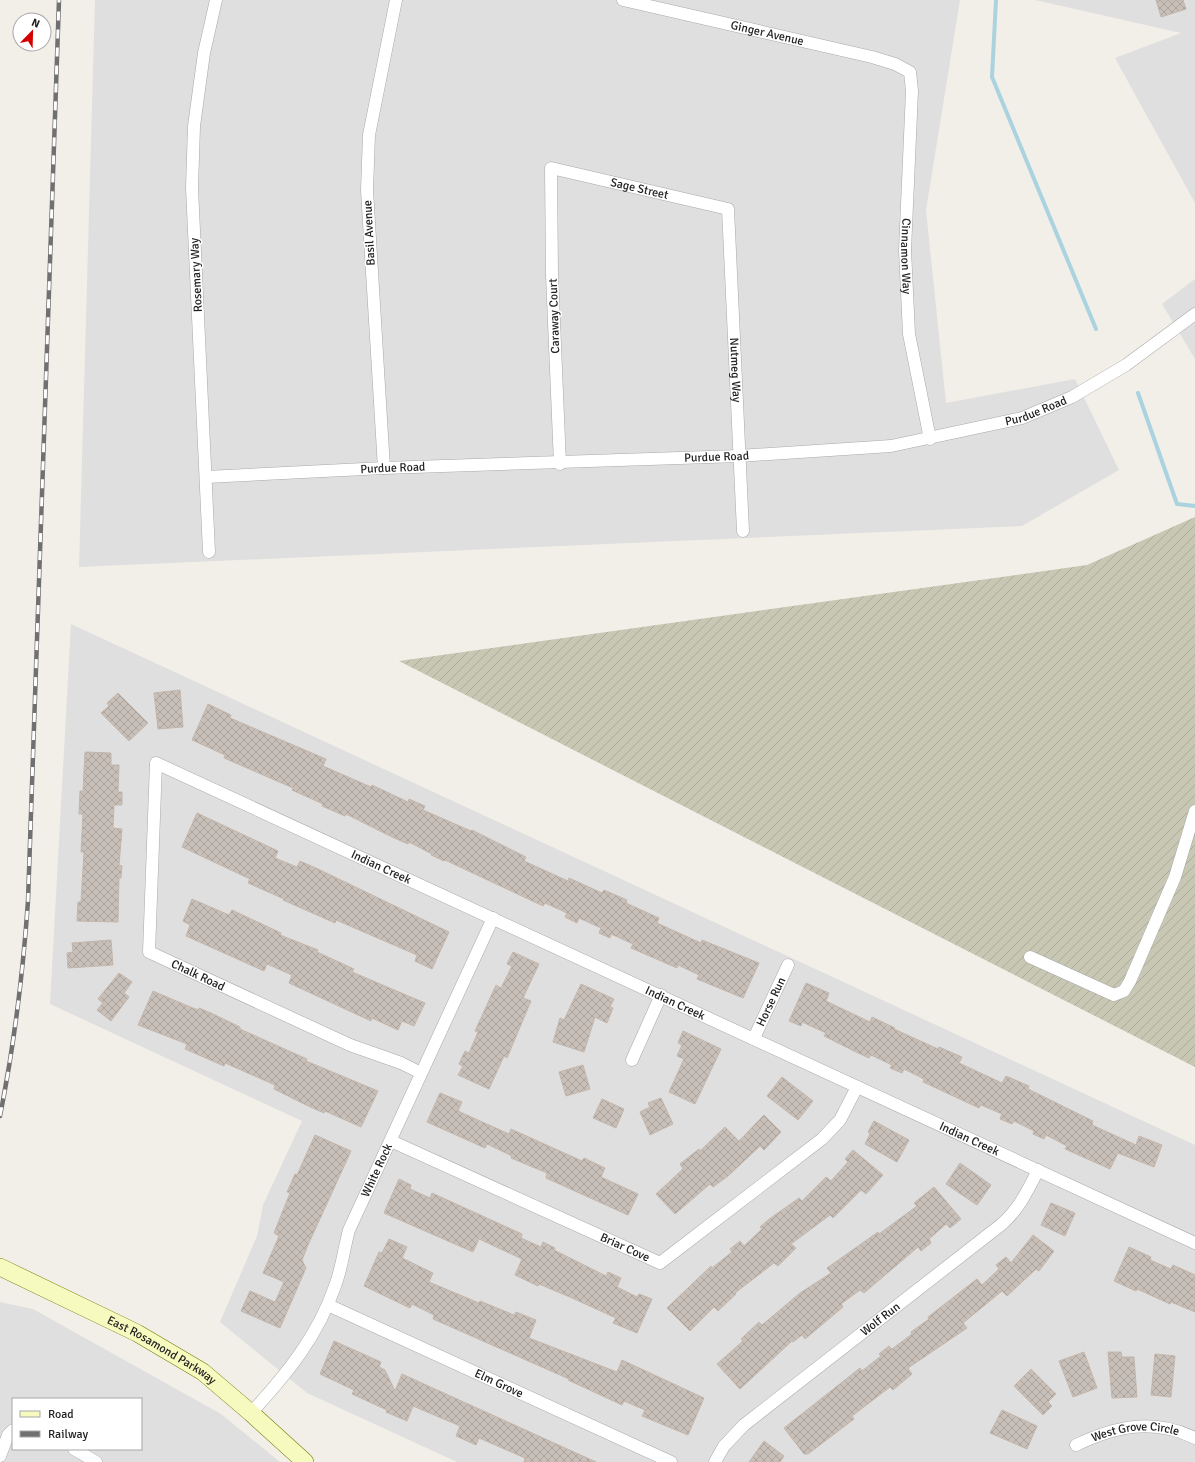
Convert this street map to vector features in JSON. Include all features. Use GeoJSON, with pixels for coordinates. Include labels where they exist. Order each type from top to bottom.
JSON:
{"type":"FeatureCollection","features":[{"type":"Feature","properties":{"kind":"street","name":"Rosemary Way"},"geometry":{"type":"LineString","coordinates":[[209,552],[192,188],[194,126],[204,53],[216,0]]}},
{"type":"Feature","properties":{"kind":"street","name":"Basil Avenue"},"geometry":{"type":"LineString","coordinates":[[384,468],[367,190],[369,136],[396,0]]}},
{"type":"Feature","properties":{"kind":"street","name":"Ginger Avenue"},"geometry":{"type":"LineString","coordinates":[[623,0],[872,57],[895,64],[910,72]]}},
{"type":"Feature","properties":{"kind":"street","name":"Cinnamon Way"},"geometry":{"type":"LineString","coordinates":[[910,72],[912,91],[905,250],[909,334],[930,439]]}},
{"type":"Feature","properties":{"kind":"street","name":"Sage Street"},"geometry":{"type":"LineString","coordinates":[[551,168],[728,209]]}},
{"type":"Feature","properties":{"kind":"street","name":"Caraway Court"},"geometry":{"type":"LineString","coordinates":[[551,168],[552,275],[560,464]]}},
{"type":"Feature","properties":{"kind":"street","name":"Nutmeg Way"},"geometry":{"type":"LineString","coordinates":[[728,209],[743,531]]}},
{"type":"Feature","properties":{"kind":"street","name":"Purdue Road"},"geometry":{"type":"LineString","coordinates":[[206,477],[384,468],[560,464],[739,456],[891,446],[930,439],[1022,418],[1072,397],[1126,365],[1195,314]]}},
{"type":"Feature","properties":{"kind":"street","name":"Indian Creek"},"geometry":{"type":"LineString","coordinates":[[156,763],[662,995],[1195,1244]]}},
{"type":"Feature","properties":{"kind":"street","name":"Chalk Road"},"geometry":{"type":"LineString","coordinates":[[156,763],[149,952],[350,1045],[401,1063],[421,1073]]}},
{"type":"Feature","properties":{"kind":"street"},"geometry":{"type":"LineString","coordinates":[[1030,957],[1114,995],[1124,992],[1175,877],[1195,811]]}},
{"type":"Feature","properties":{"kind":"street","name":"White Rock"},"geometry":{"type":"LineString","coordinates":[[251,1413],[294,1364],[328,1305],[336,1285],[349,1230],[493,918]]}},
{"type":"Feature","properties":{"kind":"street","name":"Horse Run"},"geometry":{"type":"LineString","coordinates":[[754,1038],[788,965]]}},
{"type":"Feature","properties":{"kind":"street"},"geometry":{"type":"LineString","coordinates":[[632,1060],[662,995]]}},
{"type":"Feature","properties":{"kind":"street","name":"Briar Cove"},"geometry":{"type":"LineString","coordinates":[[391,1141],[660,1263],[822,1139],[840,1120],[857,1086]]}},
{"type":"Feature","properties":{"kind":"street","name":"Wolf Run"},"geometry":{"type":"LineString","coordinates":[[715,1462],[733,1435],[754,1416],[1002,1224],[1024,1198],[1038,1170]]}},
{"type":"Feature","properties":{"kind":"street","name":"East Rosamond Parkway"},"geometry":{"type":"LineString","coordinates":[[0,1267],[136,1333],[170,1351],[203,1372],[305,1462]]}},
{"type":"Feature","properties":{"kind":"street","name":"Elm Grove"},"geometry":{"type":"LineString","coordinates":[[328,1305],[671,1462]]}},
{"type":"Feature","properties":{"kind":"street","name":"West Grove Circle"},"geometry":{"type":"LineString","coordinates":[[1076,1445],[1106,1431],[1128,1427],[1149,1426],[1172,1429],[1195,1438]]}},
{"type":"Feature","properties":{"kind":"street"},"geometry":{"type":"LineString","coordinates":[[0,1456],[12,1430]]}},
{"type":"Feature","properties":{"kind":"street"},"geometry":{"type":"LineString","coordinates":[[76,1450],[96,1462]]}},
{"type":"Feature","properties":{"kind":"shaded area"},"geometry":{"type":"Polygon","coordinates":[[[95,0],[960,0],[926,210],[946,403],[1075,379],[1119,470],[1022,526],[79,567],[95,0]]]}},
{"type":"Feature","properties":{"kind":"shaded area"},"geometry":{"type":"Polygon","coordinates":[[[1035,0],[1195,0],[1195,203],[1115,58],[1181,33],[1035,0]]]}},
{"type":"Feature","properties":{"kind":"shaded area"},"geometry":{"type":"Polygon","coordinates":[[[1195,279],[1195,359],[1162,304],[1195,279]]]}},
{"type":"Feature","properties":{"kind":"shaded area"},"geometry":{"type":"Polygon","coordinates":[[[1195,517],[1195,1067],[399,661],[1087,565],[1195,517]]]}},
{"type":"Feature","properties":{"kind":"shaded area"},"geometry":{"type":"Polygon","coordinates":[[[71,624],[1195,1145],[1195,1462],[457,1462],[307,1393],[220,1322],[257,1236],[263,1205],[302,1121],[50,1004],[71,624]]]}},
{"type":"Feature","properties":{"kind":"shaded area"},"geometry":{"type":"Polygon","coordinates":[[[0,1302],[33,1309],[221,1414],[280,1462],[0,1462],[0,1302]]]}},
{"type":"Feature","properties":{"kind":"building"},"geometry":{"type":"Polygon","coordinates":[[[1156,0],[1183,0],[1186,9],[1161,17],[1156,0]]]}},
{"type":"Feature","properties":{"kind":"building"},"geometry":{"type":"Polygon","coordinates":[[[180,690],[183,727],[158,729],[154,693],[180,690]]]}},
{"type":"Feature","properties":{"kind":"building"},"geometry":{"type":"Polygon","coordinates":[[[118,693],[148,723],[129,741],[101,713],[109,706],[107,703],[118,693]]]}},
{"type":"Feature","properties":{"kind":"building"},"geometry":{"type":"Polygon","coordinates":[[[208,704],[231,715],[230,718],[326,759],[323,766],[371,787],[372,785],[408,802],[409,799],[425,806],[423,810],[471,831],[472,830],[526,857],[524,861],[568,881],[569,878],[602,893],[604,890],[627,900],[626,903],[659,918],[657,923],[701,943],[702,940],[759,963],[743,998],[697,979],[699,975],[678,965],[677,968],[631,948],[633,944],[611,934],[610,938],[599,933],[601,928],[579,918],[577,923],[565,917],[567,913],[545,903],[543,906],[445,860],[444,861],[431,855],[432,854],[409,842],[408,844],[346,814],[345,816],[322,806],[323,804],[292,790],[293,788],[224,758],[225,755],[192,740],[208,704]]]}},
{"type":"Feature","properties":{"kind":"building"},"geometry":{"type":"Polygon","coordinates":[[[85,752],[111,753],[111,765],[119,765],[118,792],[122,792],[122,805],[114,805],[113,828],[122,829],[119,865],[122,866],[121,878],[119,878],[118,922],[77,921],[78,902],[81,902],[84,852],[81,852],[83,814],[79,814],[80,791],[83,791],[85,752]]]}},
{"type":"Feature","properties":{"kind":"building"},"geometry":{"type":"Polygon","coordinates":[[[197,813],[278,851],[275,858],[297,867],[300,861],[449,932],[432,969],[415,961],[417,955],[336,920],[335,923],[283,900],[284,899],[248,883],[250,879],[182,847],[197,813]]]}},
{"type":"Feature","properties":{"kind":"building"},"geometry":{"type":"Polygon","coordinates":[[[192,899],[229,915],[232,910],[281,933],[280,935],[318,950],[317,952],[354,969],[352,972],[425,1003],[414,1026],[402,1021],[398,1030],[372,1018],[371,1021],[289,983],[292,975],[267,964],[264,971],[186,936],[190,925],[183,921],[192,899]]]}},
{"type":"Feature","properties":{"kind":"building"},"geometry":{"type":"Polygon","coordinates":[[[111,940],[113,965],[68,968],[67,953],[73,952],[72,943],[111,940]]]}},
{"type":"Feature","properties":{"kind":"building"},"geometry":{"type":"Polygon","coordinates":[[[513,952],[539,964],[523,998],[531,1001],[507,1058],[504,1056],[489,1089],[458,1075],[463,1066],[459,1064],[465,1051],[469,1053],[478,1032],[475,1031],[496,985],[501,988],[512,966],[507,964],[513,952]]]}},
{"type":"Feature","properties":{"kind":"building"},"geometry":{"type":"Polygon","coordinates":[[[119,973],[132,982],[124,993],[129,997],[111,1021],[97,1010],[103,1003],[98,999],[119,973]]]}},
{"type":"Feature","properties":{"kind":"building"},"geometry":{"type":"Polygon","coordinates":[[[806,983],[829,993],[826,1001],[870,1022],[872,1017],[938,1049],[939,1047],[962,1057],[959,1063],[1002,1083],[1006,1076],[1029,1086],[1028,1089],[1093,1121],[1092,1125],[1136,1145],[1139,1136],[1162,1145],[1154,1167],[1118,1153],[1110,1169],[1065,1149],[1067,1146],[1046,1135],[1044,1139],[1033,1134],[1034,1131],[1014,1121],[1012,1124],[1000,1119],[1002,1114],[981,1105],[979,1108],[923,1082],[924,1079],[904,1069],[902,1073],[890,1068],[892,1065],[871,1055],[869,1058],[856,1052],[824,1036],[826,1033],[802,1022],[801,1026],[789,1021],[806,983]]]}},
{"type":"Feature","properties":{"kind":"building"},"geometry":{"type":"Polygon","coordinates":[[[581,984],[614,999],[610,1007],[613,1008],[607,1023],[595,1017],[584,1052],[553,1042],[560,1018],[564,1020],[581,984]]]}},
{"type":"Feature","properties":{"kind":"building"},"geometry":{"type":"Polygon","coordinates":[[[153,991],[198,1010],[199,1008],[211,1013],[240,1027],[240,1029],[307,1059],[306,1061],[378,1091],[361,1127],[325,1111],[324,1113],[306,1105],[274,1089],[275,1085],[225,1063],[224,1066],[185,1049],[187,1044],[138,1025],[153,991]]]}},
{"type":"Feature","properties":{"kind":"building"},"geometry":{"type":"Polygon","coordinates":[[[683,1031],[721,1049],[695,1104],[669,1092],[684,1059],[677,1056],[682,1045],[678,1043],[683,1031]]]}},
{"type":"Feature","properties":{"kind":"building"},"geometry":{"type":"Polygon","coordinates":[[[583,1065],[590,1089],[566,1096],[559,1072],[583,1065]]]}},
{"type":"Feature","properties":{"kind":"building"},"geometry":{"type":"Polygon","coordinates":[[[782,1077],[813,1101],[798,1120],[767,1096],[782,1077]]]}},
{"type":"Feature","properties":{"kind":"building"},"geometry":{"type":"Polygon","coordinates":[[[440,1093],[462,1102],[458,1111],[509,1134],[511,1129],[582,1161],[584,1158],[605,1168],[601,1177],[638,1194],[628,1215],[546,1178],[547,1173],[511,1158],[512,1156],[487,1144],[485,1148],[427,1122],[440,1093]]]}},
{"type":"Feature","properties":{"kind":"building"},"geometry":{"type":"Polygon","coordinates":[[[661,1098],[673,1124],[650,1135],[640,1112],[650,1107],[648,1103],[661,1098]]]}},
{"type":"Feature","properties":{"kind":"building"},"geometry":{"type":"Polygon","coordinates":[[[602,1099],[624,1109],[616,1128],[593,1118],[602,1099]]]}},
{"type":"Feature","properties":{"kind":"building"},"geometry":{"type":"Polygon","coordinates":[[[764,1115],[781,1132],[764,1150],[760,1146],[728,1176],[713,1187],[710,1184],[675,1214],[656,1194],[683,1169],[680,1164],[699,1149],[700,1151],[725,1127],[739,1141],[764,1115]]]}},
{"type":"Feature","properties":{"kind":"building"},"geometry":{"type":"Polygon","coordinates":[[[874,1121],[909,1140],[897,1162],[865,1144],[870,1134],[868,1132],[874,1121]]]}},
{"type":"Feature","properties":{"kind":"building"},"geometry":{"type":"Polygon","coordinates":[[[315,1135],[351,1151],[308,1245],[302,1260],[306,1268],[280,1328],[241,1311],[250,1291],[275,1302],[284,1282],[263,1273],[279,1236],[274,1233],[290,1193],[287,1192],[295,1174],[297,1175],[315,1135]]]}},
{"type":"Feature","properties":{"kind":"building"},"geometry":{"type":"Polygon","coordinates":[[[853,1150],[883,1175],[866,1194],[861,1190],[833,1218],[830,1215],[791,1244],[796,1248],[778,1266],[774,1263],[735,1293],[736,1294],[718,1311],[714,1307],[690,1331],[667,1308],[711,1266],[712,1268],[732,1252],[730,1249],[740,1241],[744,1246],[762,1229],[760,1227],[768,1220],[799,1198],[802,1201],[826,1177],[831,1181],[848,1162],[845,1159],[853,1150]]]}},
{"type":"Feature","properties":{"kind":"building"},"geometry":{"type":"Polygon","coordinates":[[[960,1163],[991,1185],[977,1205],[946,1184],[960,1163]]]}},
{"type":"Feature","properties":{"kind":"building"},"geometry":{"type":"Polygon","coordinates":[[[399,1179],[411,1185],[410,1189],[430,1198],[432,1193],[522,1234],[521,1238],[541,1247],[543,1242],[555,1248],[554,1250],[606,1276],[608,1272],[621,1278],[617,1287],[637,1297],[639,1294],[652,1299],[637,1333],[613,1323],[616,1318],[515,1275],[522,1259],[479,1239],[473,1252],[384,1213],[399,1179]]]}},
{"type":"Feature","properties":{"kind":"building"},"geometry":{"type":"Polygon","coordinates":[[[934,1187],[961,1219],[950,1228],[946,1224],[929,1239],[931,1243],[921,1251],[918,1247],[864,1293],[860,1290],[841,1304],[843,1307],[805,1339],[802,1335],[793,1342],[792,1341],[740,1389],[717,1364],[743,1341],[741,1339],[759,1322],[762,1325],[800,1293],[831,1273],[827,1268],[878,1232],[879,1234],[917,1206],[914,1203],[934,1187]]]}},
{"type":"Feature","properties":{"kind":"building"},"geometry":{"type":"Polygon","coordinates":[[[1051,1203],[1075,1213],[1065,1236],[1041,1225],[1051,1203]]]}},
{"type":"Feature","properties":{"kind":"building"},"geometry":{"type":"Polygon","coordinates":[[[1033,1235],[1054,1251],[1039,1271],[1036,1269],[1007,1296],[1002,1291],[963,1323],[967,1328],[908,1368],[912,1374],[893,1390],[890,1387],[852,1416],[854,1419],[808,1454],[804,1454],[784,1428],[860,1368],[862,1371],[881,1356],[879,1354],[889,1346],[892,1349],[912,1334],[911,1332],[929,1319],[928,1317],[977,1279],[982,1285],[999,1269],[996,1265],[1006,1257],[1011,1263],[1033,1235]]]}},
{"type":"Feature","properties":{"kind":"building"},"geometry":{"type":"Polygon","coordinates":[[[389,1239],[407,1247],[402,1258],[433,1273],[429,1282],[479,1303],[480,1301],[514,1315],[516,1312],[536,1320],[529,1338],[617,1372],[622,1360],[704,1398],[688,1435],[642,1416],[645,1410],[624,1401],[622,1405],[568,1380],[569,1379],[433,1319],[434,1315],[412,1304],[410,1308],[364,1286],[379,1252],[382,1253],[389,1239]]]}},
{"type":"Feature","properties":{"kind":"building"},"geometry":{"type":"Polygon","coordinates":[[[1129,1247],[1151,1257],[1150,1260],[1171,1269],[1173,1265],[1195,1275],[1195,1312],[1171,1302],[1170,1304],[1137,1289],[1136,1291],[1114,1281],[1129,1247]]]}},
{"type":"Feature","properties":{"kind":"building"},"geometry":{"type":"Polygon","coordinates":[[[334,1341],[381,1362],[379,1367],[385,1370],[395,1391],[402,1374],[596,1462],[524,1462],[525,1458],[479,1438],[476,1445],[456,1436],[460,1426],[413,1406],[407,1421],[386,1412],[387,1410],[352,1394],[354,1390],[320,1374],[334,1341]]]}},
{"type":"Feature","properties":{"kind":"building"},"geometry":{"type":"Polygon","coordinates":[[[1084,1352],[1097,1388],[1073,1397],[1059,1361],[1084,1352]]]}},
{"type":"Feature","properties":{"kind":"building"},"geometry":{"type":"Polygon","coordinates":[[[1108,1352],[1121,1352],[1122,1357],[1134,1357],[1137,1397],[1112,1398],[1108,1352]]]}},
{"type":"Feature","properties":{"kind":"building"},"geometry":{"type":"Polygon","coordinates":[[[1155,1354],[1175,1356],[1171,1397],[1151,1395],[1155,1354]]]}},
{"type":"Feature","properties":{"kind":"building"},"geometry":{"type":"Polygon","coordinates":[[[1031,1369],[1056,1394],[1048,1402],[1052,1406],[1043,1415],[1014,1386],[1031,1369]]]}},
{"type":"Feature","properties":{"kind":"building"},"geometry":{"type":"Polygon","coordinates":[[[1002,1410],[1037,1426],[1027,1449],[990,1433],[1002,1410]]]}},
{"type":"Feature","properties":{"kind":"building"},"geometry":{"type":"Polygon","coordinates":[[[764,1441],[784,1456],[780,1462],[749,1462],[764,1441]]]}},
{"type":"Feature","properties":{"kind":"waterway"},"geometry":{"type":"LineString","coordinates":[[996,0],[992,77],[1096,329]]}},
{"type":"Feature","properties":{"kind":"waterway"},"geometry":{"type":"LineString","coordinates":[[1138,393],[1177,504],[1195,506]]}},
{"type":"Feature","properties":{"kind":"railway"},"geometry":{"type":"LineString","coordinates":[[0,1116],[10,1063],[28,901],[59,0]]}}]}
